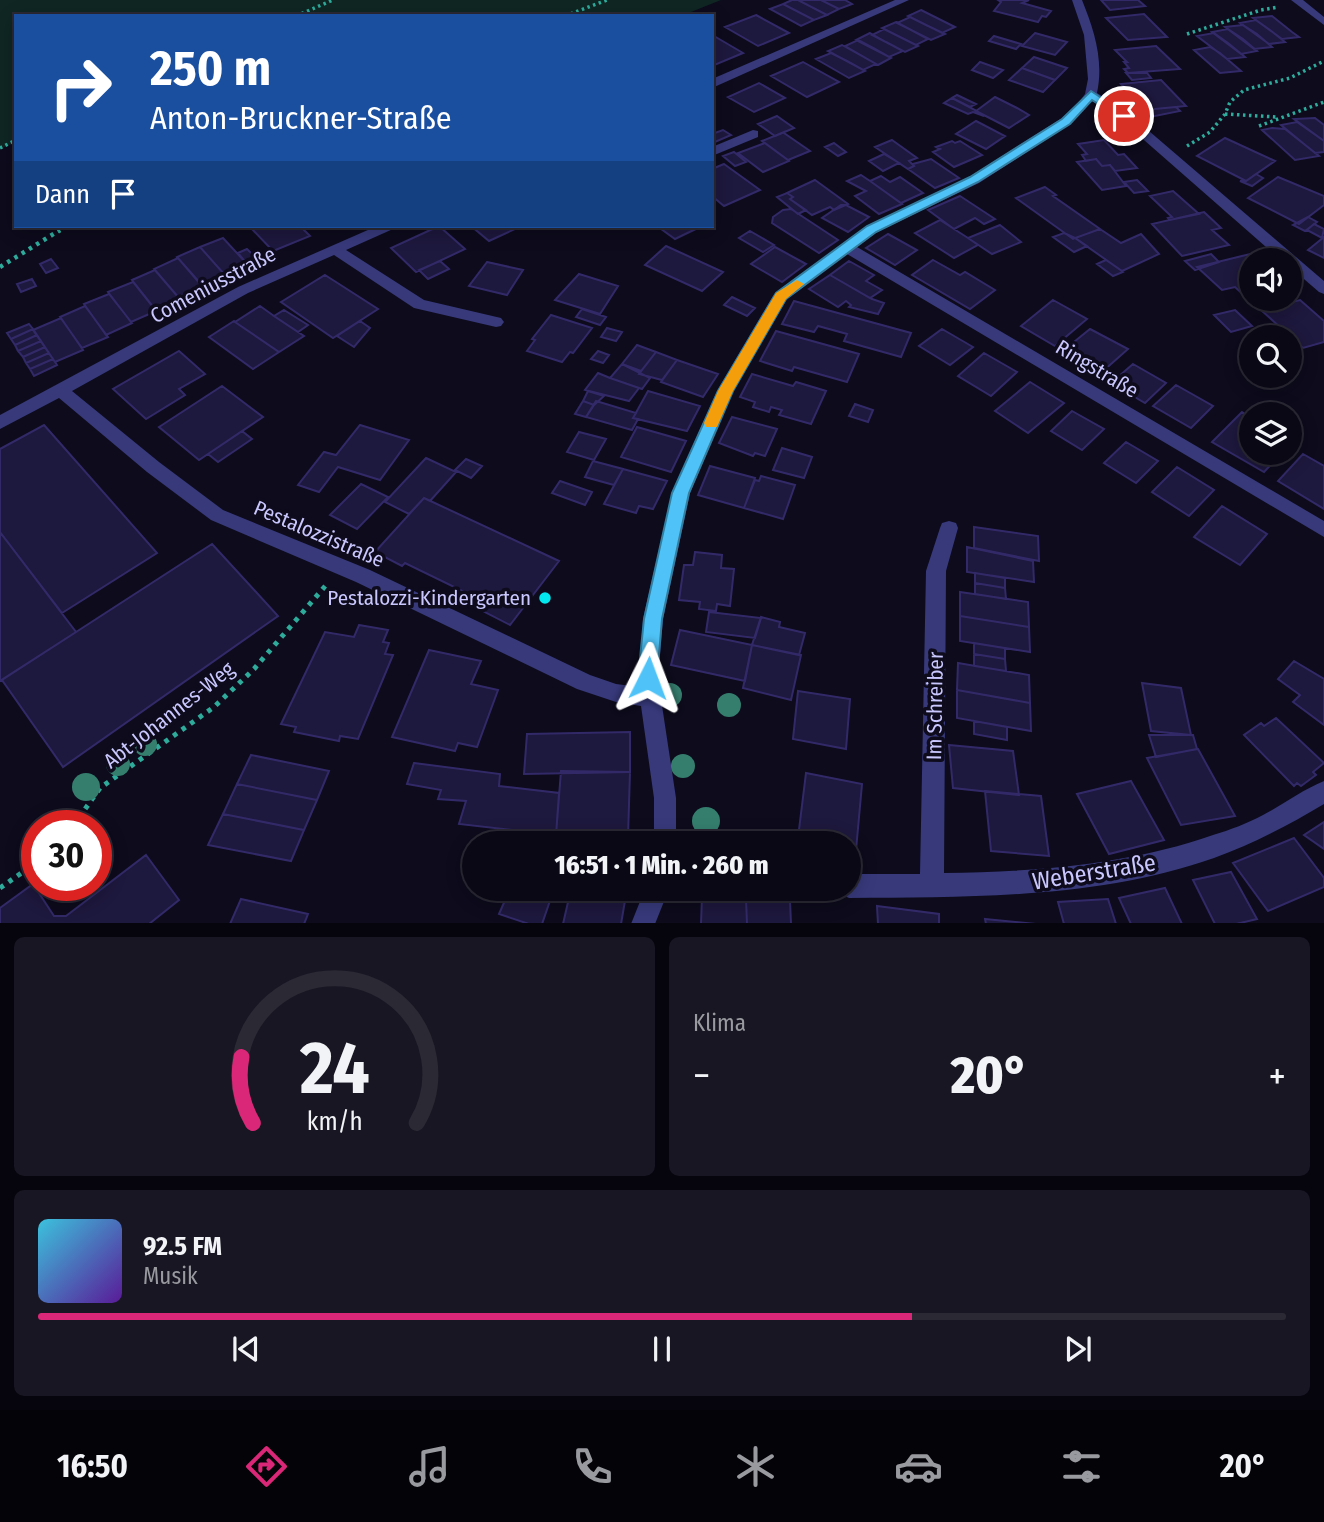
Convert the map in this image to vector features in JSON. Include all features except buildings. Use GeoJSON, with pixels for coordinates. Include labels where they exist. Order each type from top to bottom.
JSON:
{"type":"FeatureCollection","features":[{"type":"Feature","properties":{"kind":"street"},"geometry":{"type":"LineString","coordinates":[[714,83],[904,0]]}},
{"type":"Feature","properties":{"kind":"street"},"geometry":{"type":"LineString","coordinates":[[665,831],[664,786],[649,698],[648,659],[653,619],[681,493],[725,391],[781,296],[886,221],[974,180],[1066,121],[1080,109],[1091,94],[1094,79],[1090,35],[1077,0]]}},
{"type":"Feature","properties":{"kind":"street"},"geometry":{"type":"LineString","coordinates":[[1298,2],[1324,22]]}},
{"type":"Feature","properties":{"kind":"street"},"geometry":{"type":"LineString","coordinates":[[1091,94],[1124,116],[1324,289]]}},
{"type":"Feature","properties":{"kind":"street"},"geometry":{"type":"LineString","coordinates":[[714,151],[753,134]]}},
{"type":"Feature","properties":{"kind":"street","name":"Comeniusstraße"},"geometry":{"type":"LineString","coordinates":[[62,391],[243,290],[383,228]]}},
{"type":"Feature","properties":{"kind":"street","name":"Ringstraße"},"geometry":{"type":"LineString","coordinates":[[846,247],[1324,530]]}},
{"type":"Feature","properties":{"kind":"street"},"geometry":{"type":"LineString","coordinates":[[334,249],[412,300],[435,309],[496,322]]}},
{"type":"Feature","properties":{"kind":"street"},"geometry":{"type":"LineString","coordinates":[[0,423],[62,391]]}},
{"type":"Feature","properties":{"kind":"street","name":"Pestalozzistraße"},"geometry":{"type":"LineString","coordinates":[[62,391],[153,467],[217,515],[341,567],[584,682],[615,693],[649,698]]}},
{"type":"Feature","properties":{"kind":"street","name":"Im Schreiber"},"geometry":{"type":"LineString","coordinates":[[932,886],[936,571],[949,528]]}},
{"type":"Feature","properties":{"kind":"street","name":"Weberstraße"},"geometry":{"type":"LineString","coordinates":[[861,886],[1068,880],[1191,854],[1255,832],[1324,792]]}},
{"type":"Feature","properties":{"kind":"street"},"geometry":{"type":"LineString","coordinates":[[643,923],[652,901]]}},
{"type":"Feature","properties":{"kind":"path"},"geometry":{"type":"LineString","coordinates":[[301,14],[333,0]]}},
{"type":"Feature","properties":{"kind":"path"},"geometry":{"type":"LineString","coordinates":[[570,14],[607,0]]}},
{"type":"Feature","properties":{"kind":"path"},"geometry":{"type":"LineString","coordinates":[[1188,34],[1261,10],[1298,2]]}},
{"type":"Feature","properties":{"kind":"path"},"geometry":{"type":"LineString","coordinates":[[1167,154],[1177,152],[1210,132],[1225,114],[1230,102],[1244,90],[1290,78],[1324,61]]}},
{"type":"Feature","properties":{"kind":"path"},"geometry":{"type":"LineString","coordinates":[[1259,126],[1324,102]]}},
{"type":"Feature","properties":{"kind":"path"},"geometry":{"type":"LineString","coordinates":[[1225,114],[1280,118]]}},
{"type":"Feature","properties":{"kind":"path"},"geometry":{"type":"LineString","coordinates":[[0,267],[64,228]]}},
{"type":"Feature","properties":{"kind":"path","name":"Abt-Johannes-Weg"},"geometry":{"type":"LineString","coordinates":[[84,810],[100,788],[214,706],[254,669],[341,567]]}},
{"type":"Feature","properties":{"kind":"path"},"geometry":{"type":"LineString","coordinates":[[0,888],[21,873]]}},
{"type":"Feature","properties":{"kind":"green space"},"geometry":{"type":"Polygon","coordinates":[[[0,0],[721,0],[686,14],[14,14],[14,143],[0,149],[0,0]]]}},
{"type":"Feature","properties":{"kind":"slow traffic"},"geometry":{"type":"LineString","coordinates":[[712,423],[725,391],[781,296],[797,284]]}},
{"type":"Feature","properties":{"kind":"place","name":"Pestalozzi-Kindergarten"},"geometry":{"type":"Point","coordinates":[545,598]}},
{"type":"Feature","properties":{"kind":"route"},"geometry":{"type":"LineString","coordinates":[[648,678],[653,619],[681,493],[725,391],[781,296],[872,229],[974,180],[1066,121],[1080,109],[1091,94],[1124,116]]}}]}
